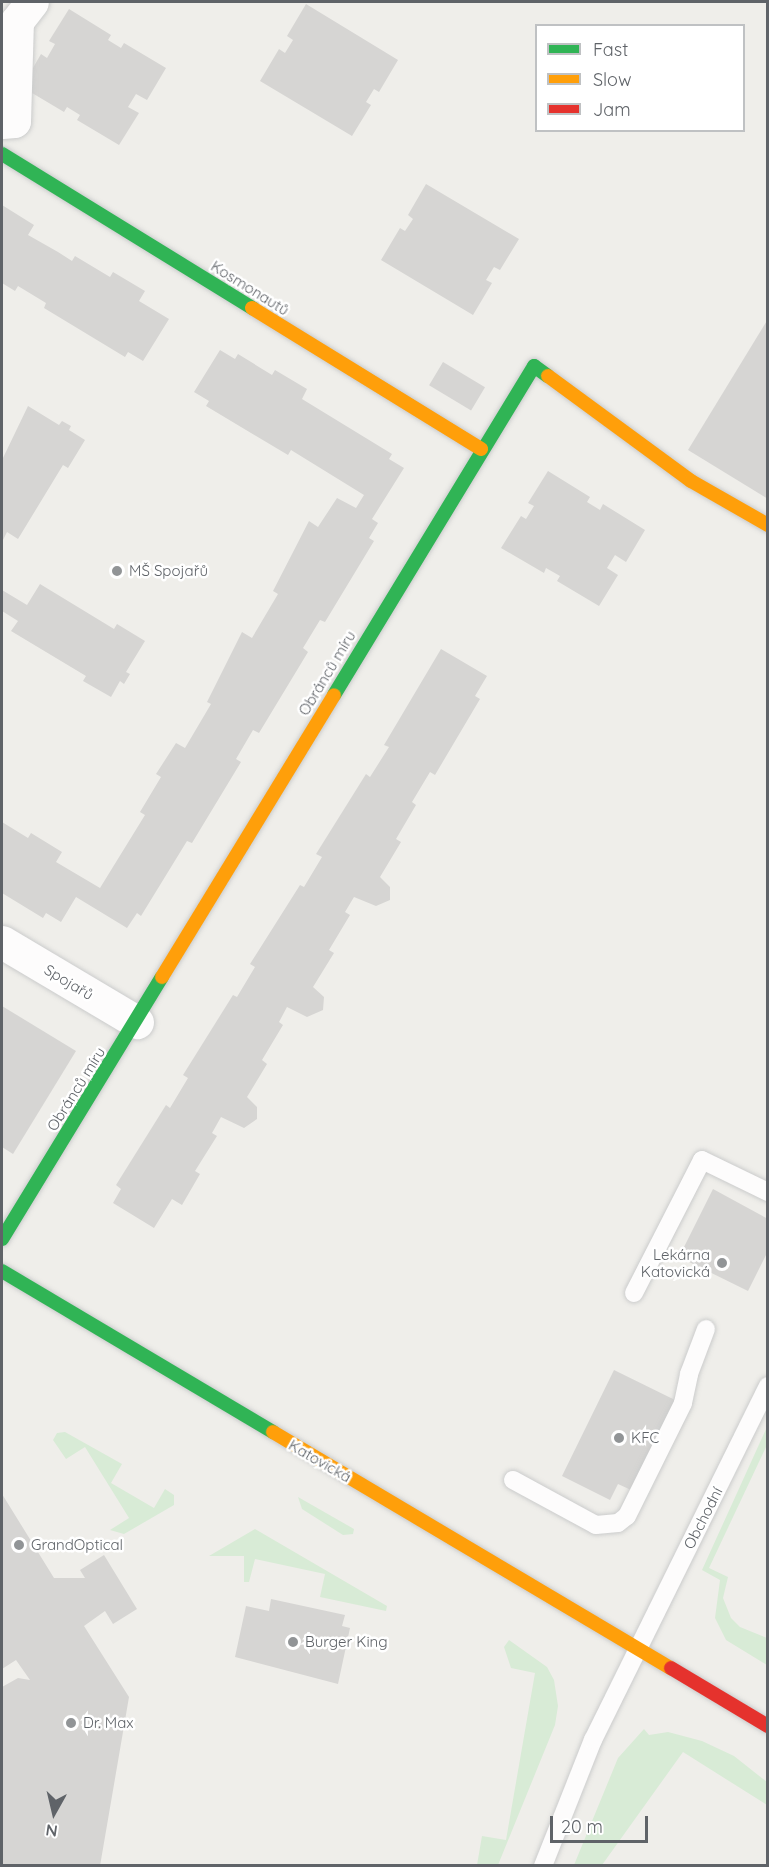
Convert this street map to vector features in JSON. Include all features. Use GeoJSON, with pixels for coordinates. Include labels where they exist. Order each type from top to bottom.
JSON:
{"type":"FeatureCollection","features":[{"type":"Feature","properties":{"kind":"street"},"geometry":{"type":"LineString","coordinates":[[2,122],[14,121],[17,21],[32,2]]}},
{"type":"Feature","properties":{"kind":"street","name":"Kosmonautů"},"geometry":{"type":"LineString","coordinates":[[2,154],[481,449]]}},
{"type":"Feature","properties":{"kind":"street","name":"Obránců míru"},"geometry":{"type":"LineString","coordinates":[[2,1239],[137,1022],[481,449],[534,366],[691,482],[768,525]]}},
{"type":"Feature","properties":{"kind":"street","name":"Spojařů"},"geometry":{"type":"LineString","coordinates":[[2,942],[137,1022]]}},
{"type":"Feature","properties":{"kind":"street","name":"Katovická"},"geometry":{"type":"LineString","coordinates":[[2,1271],[768,1726]]}},
{"type":"Feature","properties":{"kind":"lane"},"geometry":{"type":"LineString","coordinates":[[634,1293],[702,1160],[768,1192]]}},
{"type":"Feature","properties":{"kind":"lane"},"geometry":{"type":"LineString","coordinates":[[513,1480],[596,1525],[618,1522],[627,1516],[683,1403],[689,1374],[706,1329]]}},
{"type":"Feature","properties":{"kind":"lane","name":"Obchodní"},"geometry":{"type":"LineString","coordinates":[[638,1650],[768,1386]]}},
{"type":"Feature","properties":{"kind":"lane"},"geometry":{"type":"LineString","coordinates":[[543,1866],[593,1740],[638,1650]]}},
{"type":"Feature","properties":{"kind":"green space"},"geometry":{"type":"Polygon","coordinates":[[[767,1427],[767,1445],[709,1568],[728,1577],[723,1598],[731,1618],[740,1627],[767,1638],[767,1665],[726,1640],[715,1618],[720,1580],[702,1570],[767,1427]]]}},
{"type":"Feature","properties":{"kind":"green space"},"geometry":{"type":"Polygon","coordinates":[[[65,1432],[122,1464],[111,1483],[154,1508],[165,1489],[174,1495],[174,1505],[124,1534],[110,1530],[129,1518],[85,1447],[66,1459],[53,1440],[57,1433],[65,1432]]]}},
{"type":"Feature","properties":{"kind":"green space"},"geometry":{"type":"Polygon","coordinates":[[[298,1497],[354,1529],[353,1534],[343,1535],[302,1509],[298,1497]]]}},
{"type":"Feature","properties":{"kind":"green space"},"geometry":{"type":"Polygon","coordinates":[[[255,1529],[387,1606],[386,1611],[320,1597],[325,1574],[255,1559],[249,1582],[244,1582],[244,1556],[209,1556],[255,1529]]]}},
{"type":"Feature","properties":{"kind":"green space"},"geometry":{"type":"Polygon","coordinates":[[[509,1640],[547,1667],[554,1680],[558,1706],[555,1725],[498,1865],[477,1865],[482,1836],[506,1840],[535,1673],[511,1668],[504,1647],[509,1640]]]}},
{"type":"Feature","properties":{"kind":"green space"},"geometry":{"type":"Polygon","coordinates":[[[644,1729],[649,1735],[668,1732],[702,1741],[734,1756],[767,1782],[767,1805],[683,1752],[602,1865],[574,1865],[618,1758],[644,1729]]]}},
{"type":"Feature","properties":{"kind":"building"},"geometry":{"type":"Polygon","coordinates":[[[306,4],[398,60],[379,92],[374,89],[366,102],[371,105],[352,136],[260,81],[279,49],[285,53],[293,40],[287,36],[306,4]]]}},
{"type":"Feature","properties":{"kind":"building"},"geometry":{"type":"Polygon","coordinates":[[[69,9],[111,35],[108,40],[121,48],[124,43],[166,68],[147,100],[136,94],[128,107],[139,113],[119,145],[77,120],[80,115],[67,107],[64,112],[22,87],[41,54],[47,58],[55,44],[49,41],[69,9]]]}},
{"type":"Feature","properties":{"kind":"building"},"geometry":{"type":"Polygon","coordinates":[[[426,184],[519,239],[500,270],[494,267],[486,280],[492,283],[473,315],[381,260],[400,228],[405,231],[413,219],[408,215],[426,184]]]}},
{"type":"Feature","properties":{"kind":"building"},"geometry":{"type":"Polygon","coordinates":[[[2,205],[34,225],[28,235],[72,261],[75,256],[110,277],[113,272],[145,291],[139,301],[169,319],[143,361],[128,352],[125,357],[44,308],[46,303],[18,286],[15,291],[2,283],[2,205]]]}},
{"type":"Feature","properties":{"kind":"building"},"geometry":{"type":"Polygon","coordinates":[[[768,319],[768,499],[688,450],[768,319]]]}},
{"type":"Feature","properties":{"kind":"building"},"geometry":{"type":"Polygon","coordinates":[[[220,350],[235,359],[238,354],[272,375],[275,370],[307,389],[302,399],[392,454],[389,459],[404,468],[372,519],[378,523],[369,538],[374,541],[325,622],[320,620],[303,648],[308,652],[259,733],[253,730],[236,759],[241,762],[192,843],[187,841],[141,916],[137,913],[127,928],[76,897],[61,922],[46,913],[43,918],[2,893],[2,822],[28,838],[31,833],[62,852],[56,862],[100,888],[145,815],[140,812],[161,777],[156,774],[176,743],[185,748],[211,704],[207,702],[242,632],[252,638],[278,594],[273,591],[309,521],[318,527],[337,498],[356,508],[364,495],[291,450],[288,455],[206,406],[209,401],[194,392],[220,350]]]}},
{"type":"Feature","properties":{"kind":"building"},"geometry":{"type":"Polygon","coordinates":[[[443,362],[485,387],[471,410],[429,385],[443,362]]]}},
{"type":"Feature","properties":{"kind":"building"},"geometry":{"type":"Polygon","coordinates":[[[28,406],[59,425],[62,421],[71,426],[69,430],[85,440],[68,468],[63,465],[18,539],[7,532],[2,542],[2,460],[28,406]]]}},
{"type":"Feature","properties":{"kind":"building"},"geometry":{"type":"Polygon","coordinates":[[[548,471],[590,497],[587,502],[600,510],[603,504],[645,530],[626,562],[615,555],[607,568],[618,575],[599,606],[557,581],[560,576],[546,568],[544,573],[501,548],[521,516],[526,519],[534,506],[528,503],[548,471]]]}},
{"type":"Feature","properties":{"kind":"building"},"geometry":{"type":"Polygon","coordinates":[[[40,584],[114,629],[117,624],[145,641],[126,672],[130,674],[124,684],[120,681],[111,697],[83,681],[86,676],[11,631],[18,621],[2,611],[2,590],[27,605],[40,584]]]}},
{"type":"Feature","properties":{"kind":"building"},"geometry":{"type":"Polygon","coordinates":[[[441,649],[487,676],[475,696],[480,699],[435,775],[430,772],[412,802],[416,805],[396,839],[401,842],[380,877],[390,887],[390,900],[376,906],[354,897],[345,912],[350,915],[329,950],[334,953],[313,987],[324,997],[323,1010],[307,1017],[287,1007],[279,1022],[283,1025],[262,1060],[267,1064],[247,1097],[257,1107],[257,1119],[244,1128],[221,1117],[212,1133],[217,1136],[195,1171],[200,1174],[182,1205],[172,1199],[154,1228],[113,1203],[121,1189],[116,1185],[166,1105],[170,1108],[188,1078],[183,1075],[233,995],[237,997],[255,967],[250,964],[300,885],[304,887],[322,857],[316,854],[366,774],[370,777],[389,747],[384,745],[441,649]]]}},
{"type":"Feature","properties":{"kind":"building"},"geometry":{"type":"Polygon","coordinates":[[[2,1006],[76,1051],[13,1154],[2,1147],[2,1006]]]}},
{"type":"Feature","properties":{"kind":"building"},"geometry":{"type":"Polygon","coordinates":[[[713,1189],[768,1219],[768,1251],[748,1291],[679,1257],[713,1189]]]}},
{"type":"Feature","properties":{"kind":"building","name":"KFC"},"geometry":{"type":"Polygon","coordinates":[[[614,1370],[675,1400],[631,1490],[618,1484],[610,1500],[562,1476],[614,1370]]]}},
{"type":"Feature","properties":{"kind":"building"},"geometry":{"type":"Polygon","coordinates":[[[2,1494],[54,1578],[85,1578],[80,1570],[104,1555],[137,1609],[113,1624],[105,1611],[84,1626],[129,1697],[100,1866],[2,1866],[2,1687],[18,1678],[30,1680],[16,1660],[2,1669],[2,1494]]]}},
{"type":"Feature","properties":{"kind":"building","name":"Burger King"},"geometry":{"type":"Polygon","coordinates":[[[271,1599],[345,1615],[342,1626],[350,1628],[338,1684],[235,1657],[246,1606],[269,1611],[271,1599]]]}},
{"type":"Feature","properties":{"kind":"traffic: fast"},"geometry":{"type":"LineString","coordinates":[[2,154],[252,308]]}},
{"type":"Feature","properties":{"kind":"traffic: fast"},"geometry":{"type":"LineString","coordinates":[[334,695],[534,366],[548,376]]}},
{"type":"Feature","properties":{"kind":"traffic: fast"},"geometry":{"type":"LineString","coordinates":[[2,1239],[162,977]]}},
{"type":"Feature","properties":{"kind":"traffic: fast"},"geometry":{"type":"LineString","coordinates":[[2,1271],[273,1432]]}},
{"type":"Feature","properties":{"kind":"traffic: slow"},"geometry":{"type":"LineString","coordinates":[[252,308],[481,449]]}},
{"type":"Feature","properties":{"kind":"traffic: slow"},"geometry":{"type":"LineString","coordinates":[[548,376],[691,481],[768,525]]}},
{"type":"Feature","properties":{"kind":"traffic: slow"},"geometry":{"type":"LineString","coordinates":[[162,977],[334,695]]}},
{"type":"Feature","properties":{"kind":"traffic: slow"},"geometry":{"type":"LineString","coordinates":[[273,1432],[671,1668]]}},
{"type":"Feature","properties":{"kind":"traffic: jam"},"geometry":{"type":"LineString","coordinates":[[671,1668],[768,1726]]}},
{"type":"Feature","properties":{"kind":"place","name":"MŠ Spojařů"},"geometry":{"type":"Point","coordinates":[117,571]}},
{"type":"Feature","properties":{"kind":"place","name":"Lekárna Katovická"},"geometry":{"type":"Point","coordinates":[722,1263]}},
{"type":"Feature","properties":{"kind":"place","name":"KFC"},"geometry":{"type":"Point","coordinates":[619,1438]}},
{"type":"Feature","properties":{"kind":"place","name":"GrandOptical"},"geometry":{"type":"Point","coordinates":[19,1545]}},
{"type":"Feature","properties":{"kind":"place","name":"Burger King"},"geometry":{"type":"Point","coordinates":[293,1642]}},
{"type":"Feature","properties":{"kind":"place","name":"Dr. Max"},"geometry":{"type":"Point","coordinates":[71,1723]}}]}
